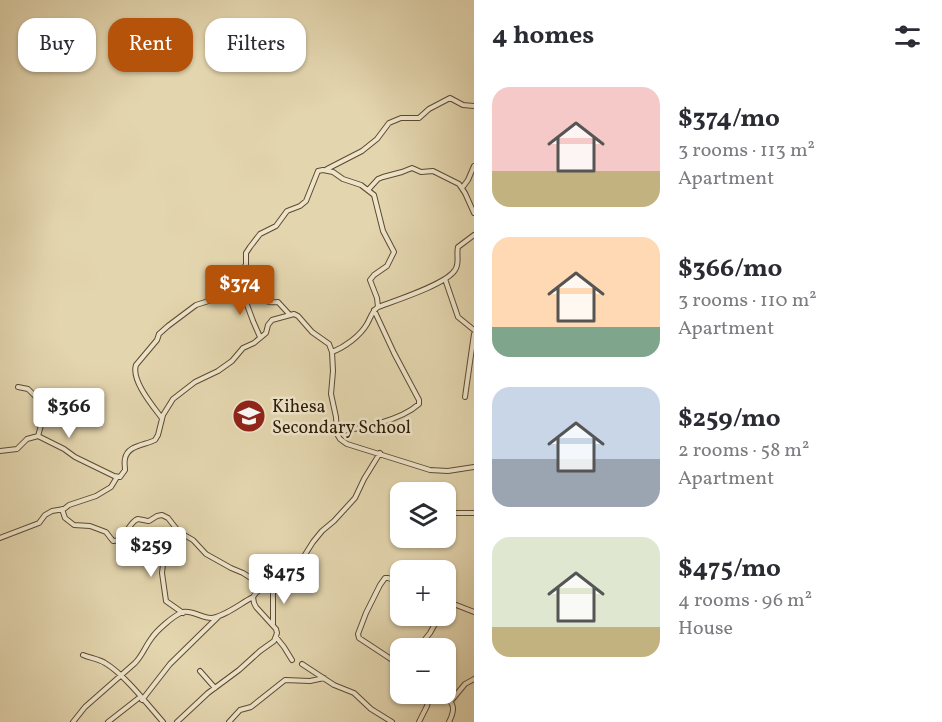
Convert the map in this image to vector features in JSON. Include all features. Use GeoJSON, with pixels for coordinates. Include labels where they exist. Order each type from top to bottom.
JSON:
{"type":"FeatureCollection","features":[{"type":"Feature","properties":{"kind":"street"},"geometry":{"type":"LineString","coordinates":[[261,337],[239,285],[246,264],[246,253],[260,234],[273,228],[287,211],[306,201],[316,173],[363,151],[377,139],[389,123],[395,120],[419,118],[429,109],[450,98],[463,105],[474,106]]}},
{"type":"Feature","properties":{"kind":"street"},"geometry":{"type":"LineString","coordinates":[[462,188],[474,166]]}},
{"type":"Feature","properties":{"kind":"street"},"geometry":{"type":"LineString","coordinates":[[368,190],[383,177],[412,168],[421,172],[430,171],[459,184],[474,213]]}},
{"type":"Feature","properties":{"kind":"street"},"geometry":{"type":"LineString","coordinates":[[325,170],[356,183],[368,190],[375,198],[383,231],[394,252],[387,266],[370,280],[377,298],[376,308],[367,323],[353,339],[342,348],[332,352]]}},
{"type":"Feature","properties":{"kind":"street"},"geometry":{"type":"LineString","coordinates":[[376,308],[445,279],[457,268],[458,247],[474,235]]}},
{"type":"Feature","properties":{"kind":"street"},"geometry":{"type":"LineString","coordinates":[[445,279],[458,316],[474,330]]}},
{"type":"Feature","properties":{"kind":"street"},"geometry":{"type":"LineString","coordinates":[[161,418],[148,401],[137,380],[134,366],[168,326],[196,305],[217,298],[239,285],[258,293],[269,303],[278,302],[290,315]]}},
{"type":"Feature","properties":{"kind":"street"},"geometry":{"type":"LineString","coordinates":[[337,432],[380,424],[420,404],[394,353],[376,308]]}},
{"type":"Feature","properties":{"kind":"street"},"geometry":{"type":"LineString","coordinates":[[0,538],[39,523],[48,514],[96,496],[111,487],[125,470],[126,456],[133,448],[155,441],[161,418],[173,399],[195,382],[232,361],[243,348],[254,343],[266,333],[272,320],[294,314],[312,332],[329,344],[332,352],[331,394],[340,439],[347,444],[430,470],[474,467]]}},
{"type":"Feature","properties":{"kind":"street"},"geometry":{"type":"LineString","coordinates":[[465,397],[474,334]]}},
{"type":"Feature","properties":{"kind":"street"},"geometry":{"type":"LineString","coordinates":[[18,387],[28,389],[43,407],[44,415],[38,436]]}},
{"type":"Feature","properties":{"kind":"street"},"geometry":{"type":"LineString","coordinates":[[0,451],[16,449],[27,439],[38,436],[117,477]]}},
{"type":"Feature","properties":{"kind":"street"},"geometry":{"type":"LineString","coordinates":[[108,722],[141,698],[170,664],[219,616],[253,597],[267,584],[291,575],[322,531],[334,522],[355,498],[380,453]]}},
{"type":"Feature","properties":{"kind":"street"},"geometry":{"type":"LineString","coordinates":[[62,509],[65,518],[74,525],[90,526],[105,532],[113,541],[122,540],[137,519],[149,521],[162,515],[168,518],[176,529],[193,540],[206,554],[254,579],[262,587]]}},
{"type":"Feature","properties":{"kind":"street"},"geometry":{"type":"LineString","coordinates":[[456,513],[474,513]]}},
{"type":"Feature","properties":{"kind":"street"},"geometry":{"type":"LineString","coordinates":[[180,532],[164,556],[162,579],[166,601],[183,613]]}},
{"type":"Feature","properties":{"kind":"street"},"geometry":{"type":"LineString","coordinates":[[390,579],[382,581],[358,634],[359,638],[390,658]]}},
{"type":"Feature","properties":{"kind":"street"},"geometry":{"type":"LineString","coordinates":[[273,625],[273,591],[278,581]]}},
{"type":"Feature","properties":{"kind":"street"},"geometry":{"type":"LineString","coordinates":[[177,722],[274,641],[276,629],[256,607],[253,597]]}},
{"type":"Feature","properties":{"kind":"street"},"geometry":{"type":"LineString","coordinates":[[456,606],[474,612]]}},
{"type":"Feature","properties":{"kind":"street"},"geometry":{"type":"LineString","coordinates":[[73,722],[85,707],[140,658],[153,636],[164,626],[188,612],[207,618],[219,616]]}},
{"type":"Feature","properties":{"kind":"street"},"geometry":{"type":"LineString","coordinates":[[276,637],[292,660]]}},
{"type":"Feature","properties":{"kind":"street"},"geometry":{"type":"LineString","coordinates":[[83,656],[104,663],[121,676],[163,722]]}},
{"type":"Feature","properties":{"kind":"street"},"geometry":{"type":"LineString","coordinates":[[302,664],[340,688],[354,693],[370,710],[392,722]]}},
{"type":"Feature","properties":{"kind":"street"},"geometry":{"type":"LineString","coordinates":[[200,672],[215,688]]}},
{"type":"Feature","properties":{"kind":"street"},"geometry":{"type":"LineString","coordinates":[[230,722],[240,710],[252,706],[286,680],[307,681],[324,678]]}},
{"type":"Feature","properties":{"kind":"street"},"geometry":{"type":"LineString","coordinates":[[456,695],[465,684],[474,679]]}},
{"type":"Feature","properties":{"kind":"street"},"geometry":{"type":"LineString","coordinates":[[419,722],[427,704]]}},
{"type":"Feature","properties":{"kind":"street"},"geometry":{"type":"LineString","coordinates":[[449,722],[454,713],[452,704]]}},
{"type":"Feature","properties":{"kind":"place","name":"Kihesa Secondary School"},"geometry":{"type":"Point","coordinates":[249,416]}}]}
